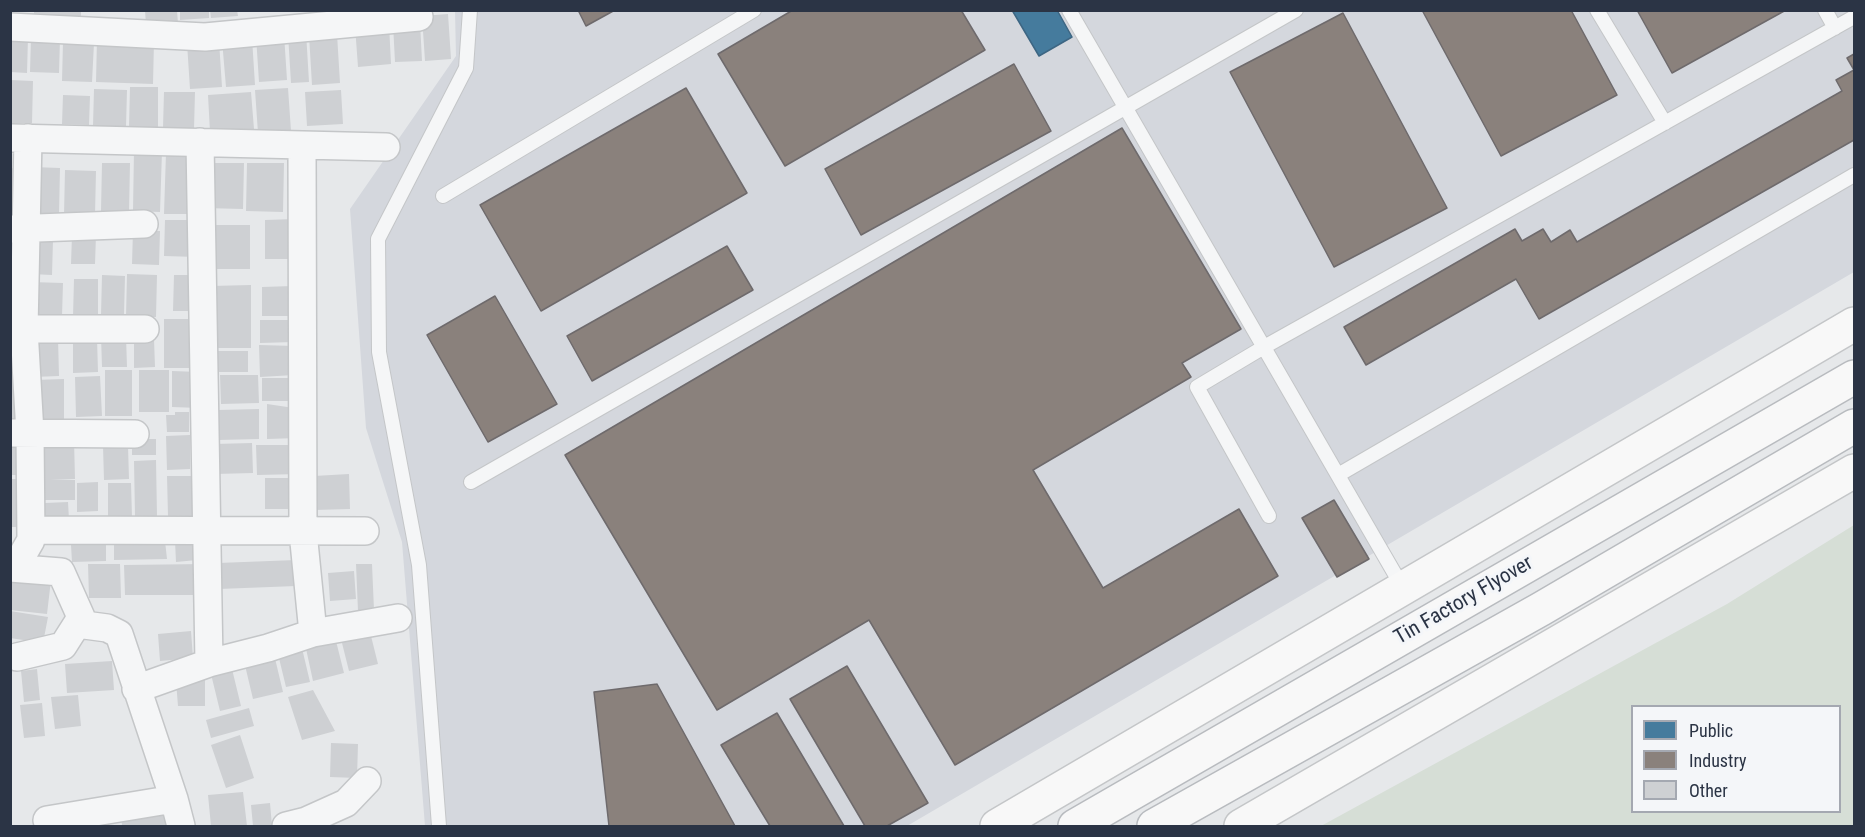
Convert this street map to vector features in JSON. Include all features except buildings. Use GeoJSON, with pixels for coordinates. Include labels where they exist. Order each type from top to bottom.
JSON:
{"type":"FeatureCollection","features":[{"type":"Feature","properties":{"kind":"main road"},"geometry":{"type":"LineString","coordinates":[[997,826],[1854,324]]}},
{"type":"Feature","properties":{"kind":"main road","name":"Tin Factory Flyover"},"geometry":{"type":"LineString","coordinates":[[1075,826],[1854,377]]}},
{"type":"Feature","properties":{"kind":"main road","name":"Tin Factory Flyover"},"geometry":{"type":"LineString","coordinates":[[1154,826],[1541,609],[1854,426]]}},
{"type":"Feature","properties":{"kind":"main road"},"geometry":{"type":"LineString","coordinates":[[1241,826],[1854,471]]}},
{"type":"Feature","properties":{"kind":"street"},"geometry":{"type":"LineString","coordinates":[[10,27],[206,37],[419,18]]}},
{"type":"Feature","properties":{"kind":"street"},"geometry":{"type":"LineString","coordinates":[[17,657],[63,646],[81,617],[61,572],[13,568],[31,540],[20,433],[17,329],[19,138],[386,147]]}},
{"type":"Feature","properties":{"kind":"street"},"geometry":{"type":"LineString","coordinates":[[200,142],[209,663]]}},
{"type":"Feature","properties":{"kind":"street"},"geometry":{"type":"LineString","coordinates":[[302,145],[303,532],[313,633]]}},
{"type":"Feature","properties":{"kind":"street"},"geometry":{"type":"LineString","coordinates":[[19,229],[144,224]]}},
{"type":"Feature","properties":{"kind":"street"},"geometry":{"type":"LineString","coordinates":[[17,329],[145,329]]}},
{"type":"Feature","properties":{"kind":"street"},"geometry":{"type":"LineString","coordinates":[[20,433],[135,434]]}},
{"type":"Feature","properties":{"kind":"street"},"geometry":{"type":"LineString","coordinates":[[31,530],[365,531]]}},
{"type":"Feature","properties":{"kind":"street"},"geometry":{"type":"LineString","coordinates":[[136,689],[209,663],[268,648],[313,633],[398,618]]}},
{"type":"Feature","properties":{"kind":"street"},"geometry":{"type":"LineString","coordinates":[[77,624],[107,628],[119,634],[174,799],[180,826]]}},
{"type":"Feature","properties":{"kind":"street"},"geometry":{"type":"LineString","coordinates":[[286,826],[306,821],[346,804],[367,781]]}},
{"type":"Feature","properties":{"kind":"street"},"geometry":{"type":"LineString","coordinates":[[47,820],[174,799]]}},
{"type":"Feature","properties":{"kind":"lane"},"geometry":{"type":"LineString","coordinates":[[439,826],[419,566],[379,352],[378,239],[466,68],[470,10]]}},
{"type":"Feature","properties":{"kind":"lane"},"geometry":{"type":"LineString","coordinates":[[443,196],[754,10]]}},
{"type":"Feature","properties":{"kind":"lane"},"geometry":{"type":"LineString","coordinates":[[1069,10],[1403,588]]}},
{"type":"Feature","properties":{"kind":"lane"},"geometry":{"type":"LineString","coordinates":[[471,482],[1296,10]]}},
{"type":"Feature","properties":{"kind":"lane"},"geometry":{"type":"LineString","coordinates":[[1597,10],[1665,123]]}},
{"type":"Feature","properties":{"kind":"lane"},"geometry":{"type":"LineString","coordinates":[[1825,10],[1835,28]]}},
{"type":"Feature","properties":{"kind":"lane"},"geometry":{"type":"LineString","coordinates":[[1269,516],[1197,387],[1264,347],[1854,17]]}},
{"type":"Feature","properties":{"kind":"lane"},"geometry":{"type":"LineString","coordinates":[[1338,475],[1854,176]]}},
{"type":"Feature","properties":{"kind":"shaded area"},"geometry":{"type":"Polygon","coordinates":[[[455,11],[1854,11],[1854,272],[907,826],[425,826],[402,542],[366,428],[350,209],[456,56],[455,11]]]}},
{"type":"Feature","properties":{"kind":"shaded area"},"geometry":{"type":"Polygon","coordinates":[[[1854,525],[1854,826],[1321,826],[1727,604],[1854,525]]]}}]}
